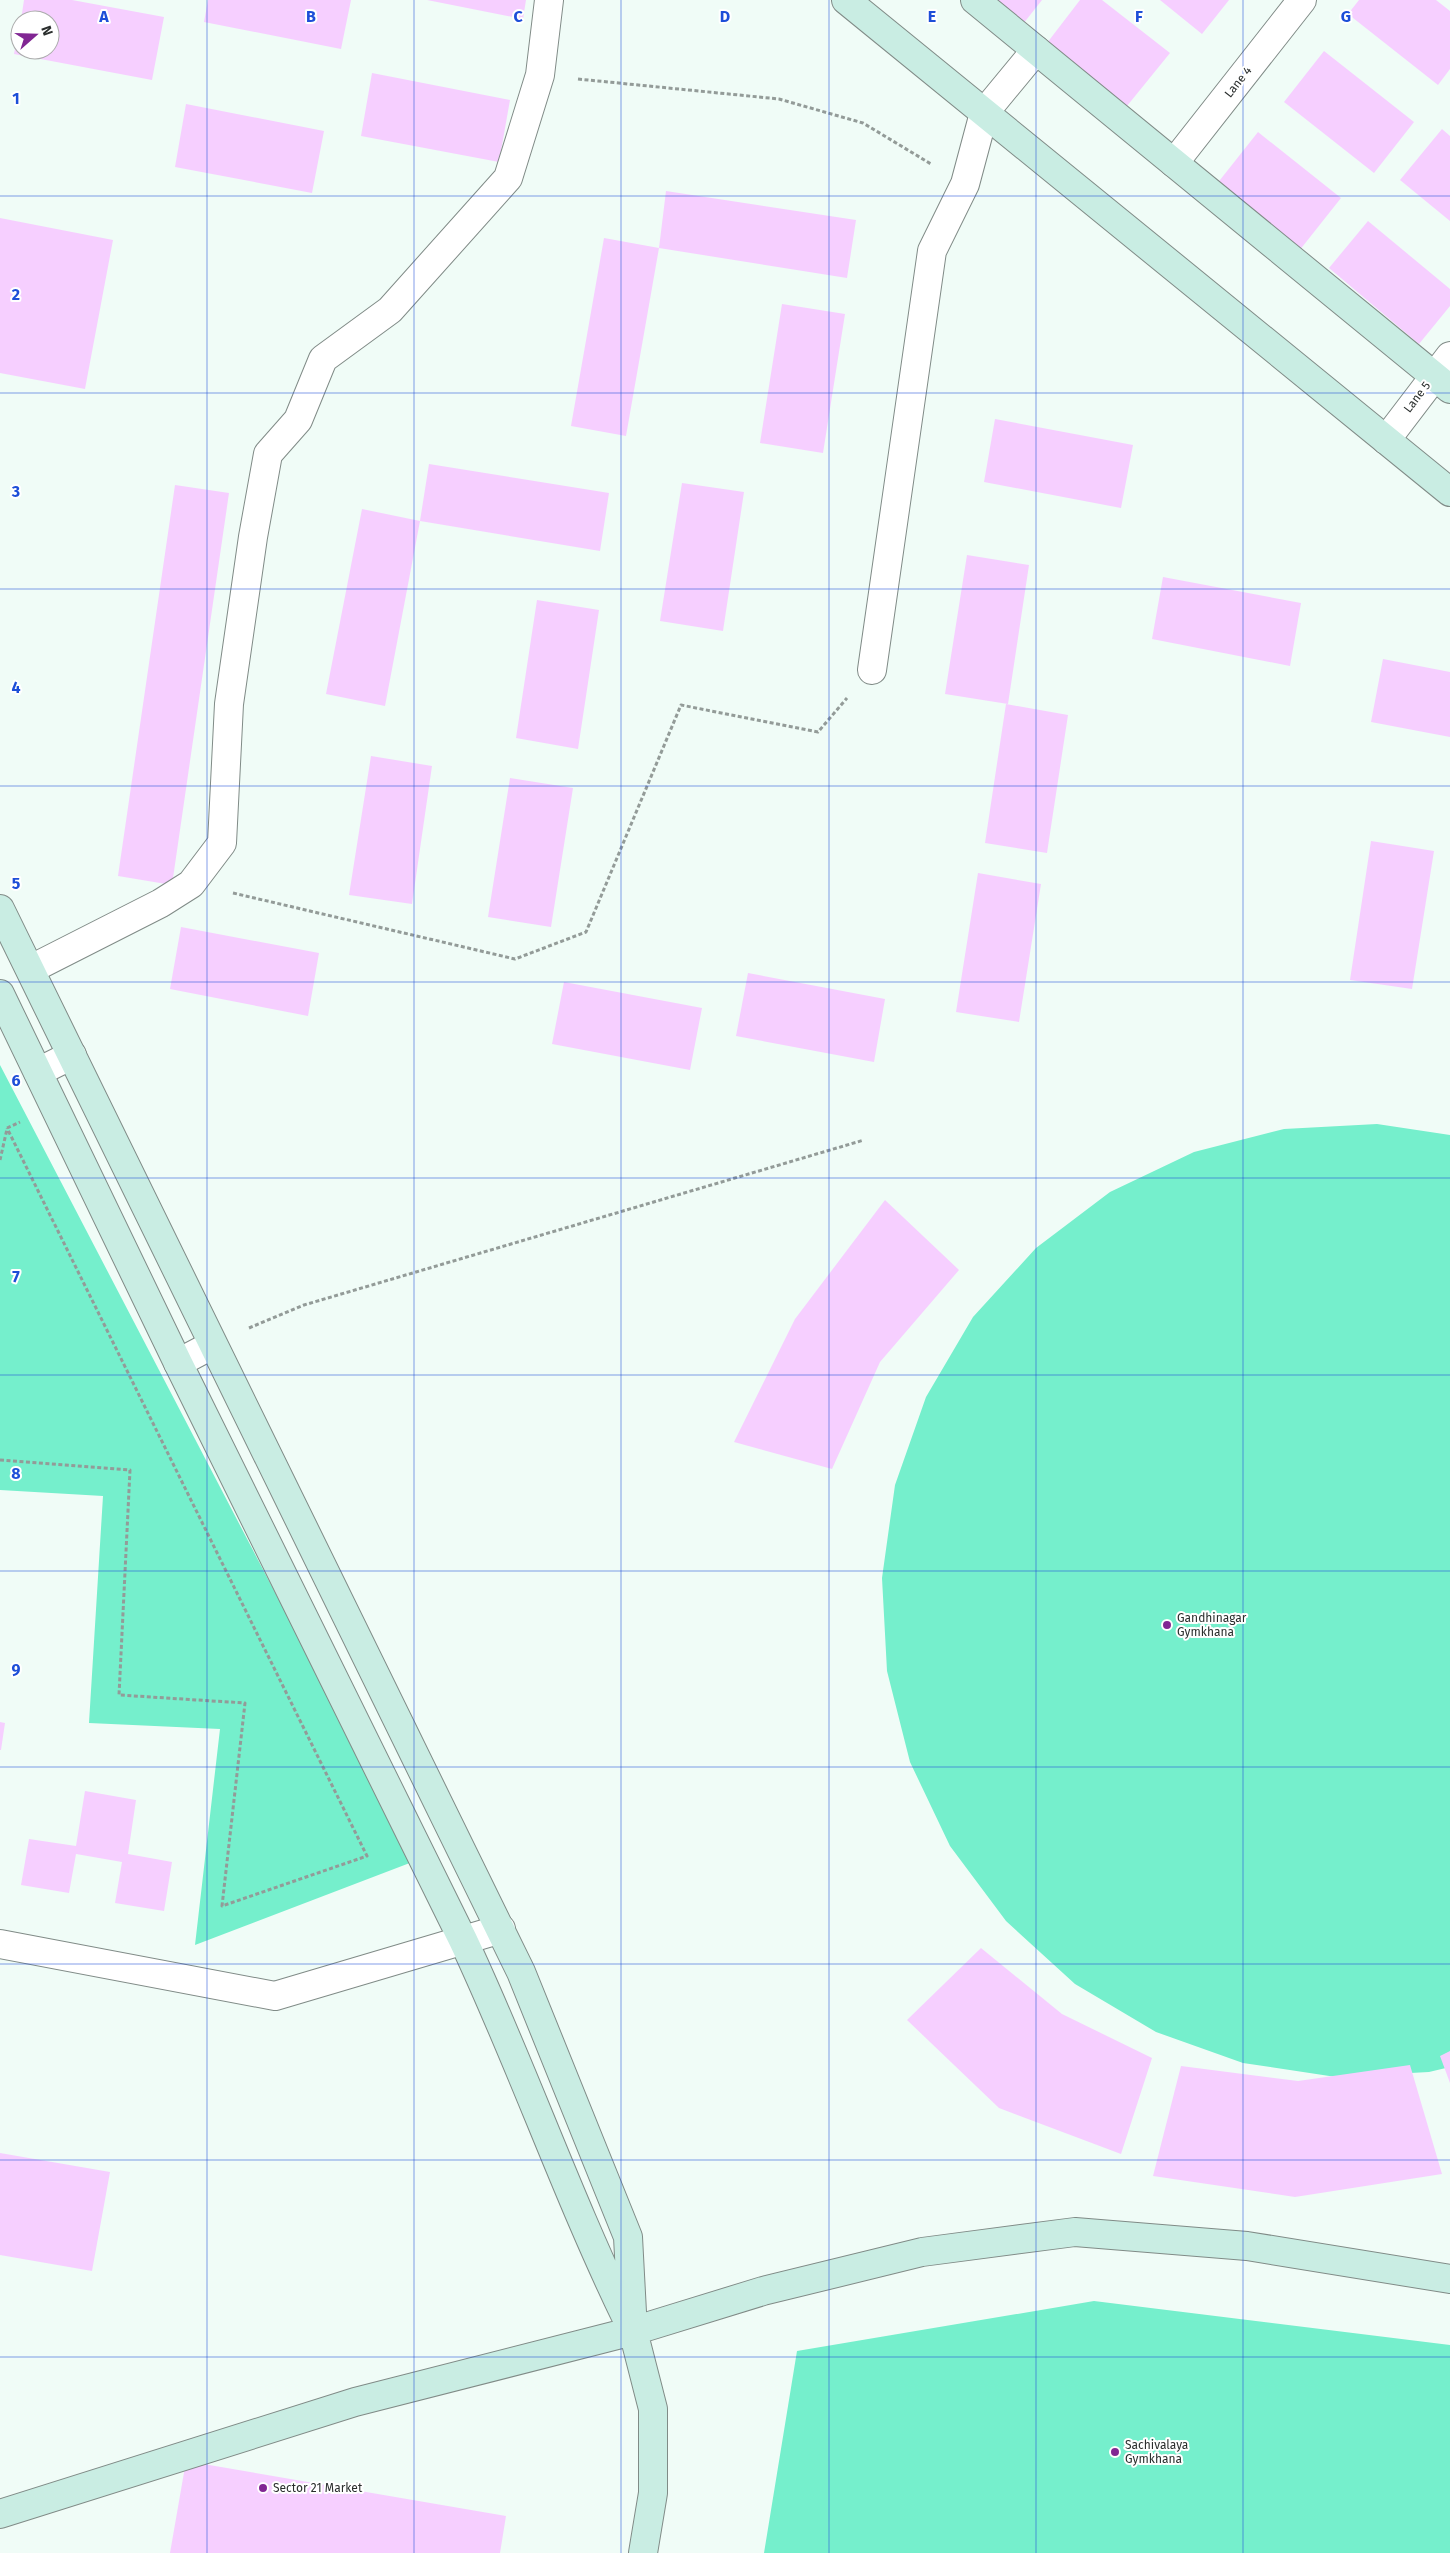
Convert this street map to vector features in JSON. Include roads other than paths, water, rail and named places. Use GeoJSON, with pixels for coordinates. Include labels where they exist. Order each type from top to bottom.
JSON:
{"type":"FeatureCollection","features":[{"type":"Feature","properties":{"kind":"street"},"geometry":{"type":"LineString","coordinates":[[31,969],[161,903],[191,884],[222,843],[229,704],[253,537],[268,454],[298,420],[323,358],[390,310],[508,178],[540,75],[549,0]]}},
{"type":"Feature","properties":{"kind":"street"},"geometry":{"type":"LineString","coordinates":[[846,0],[1450,492]]}},
{"type":"Feature","properties":{"kind":"street"},"geometry":{"type":"LineString","coordinates":[[975,0],[1174,163],[1445,374]]}},
{"type":"Feature","properties":{"kind":"street","name":"Lane 4"},"geometry":{"type":"LineString","coordinates":[[1174,163],[1302,0]]}},
{"type":"Feature","properties":{"kind":"street"},"geometry":{"type":"LineString","coordinates":[[872,670],[932,251],[965,184],[984,113],[1036,50]]}},
{"type":"Feature","properties":{"kind":"street","name":"Lane 5"},"geometry":{"type":"LineString","coordinates":[[1386,440],[1445,374]]}},
{"type":"Feature","properties":{"kind":"street"},"geometry":{"type":"LineString","coordinates":[[0,909],[31,969],[212,1345],[501,1928],[521,1972],[628,2237],[633,2331],[653,2409],[654,2493],[643,2553]]}},
{"type":"Feature","properties":{"kind":"street"},"geometry":{"type":"LineString","coordinates":[[0,994],[178,1363],[464,1940],[596,2256],[633,2331]]}},
{"type":"Feature","properties":{"kind":"street"},"geometry":{"type":"LineString","coordinates":[[38,1072],[72,1055]]}},
{"type":"Feature","properties":{"kind":"street"},"geometry":{"type":"LineString","coordinates":[[178,1363],[212,1345]]}},
{"type":"Feature","properties":{"kind":"street"},"geometry":{"type":"LineString","coordinates":[[0,1944],[275,1996],[501,1928]]}},
{"type":"Feature","properties":{"kind":"street"},"geometry":{"type":"LineString","coordinates":[[0,2514],[355,2402],[633,2331],[763,2291],[922,2252],[1074,2232],[1247,2246],[1450,2279]]}},
{"type":"Feature","properties":{"kind":"place","name":"Gandhinagar Gymkhana"},"geometry":{"type":"Point","coordinates":[1167,1625]}},
{"type":"Feature","properties":{"kind":"place","name":"Sachivalaya Gymkhana"},"geometry":{"type":"Point","coordinates":[1115,2452]}},
{"type":"Feature","properties":{"kind":"place","name":"Sector 21 Market"},"geometry":{"type":"Point","coordinates":[263,2488]}}]}
